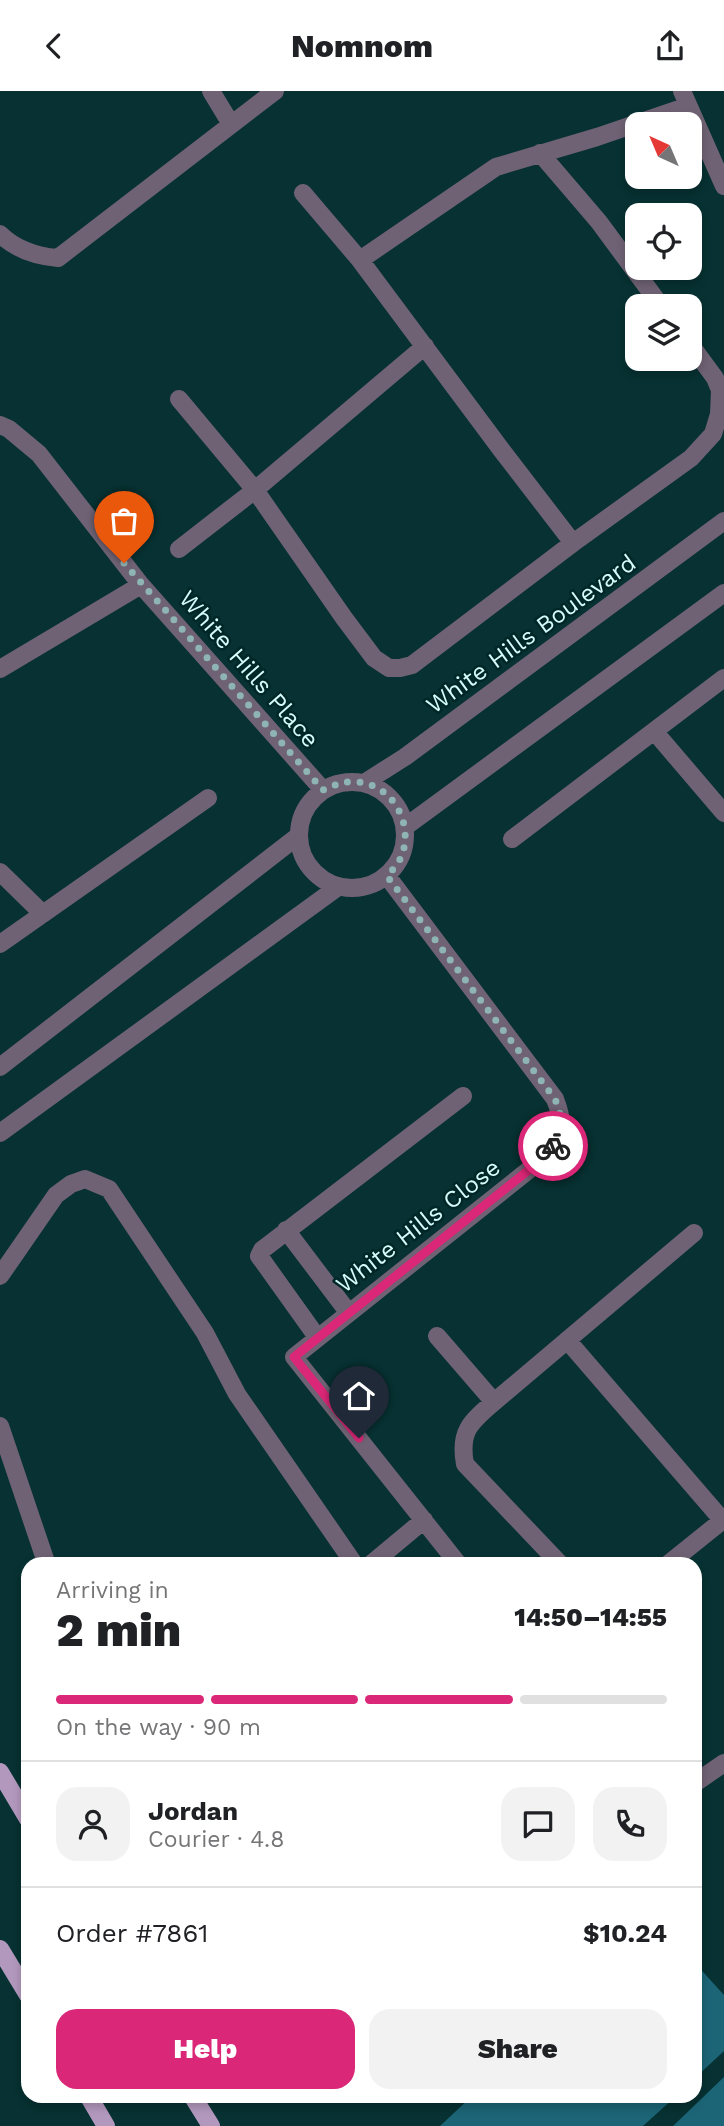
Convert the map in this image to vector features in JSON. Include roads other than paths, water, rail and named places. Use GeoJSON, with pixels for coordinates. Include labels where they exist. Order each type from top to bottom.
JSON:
{"type":"FeatureCollection","features":[{"type":"Feature","properties":{"kind":"main road"},"geometry":{"type":"LineString","coordinates":[[0,1772],[21,1807]]}},
{"type":"Feature","properties":{"kind":"main road"},"geometry":{"type":"LineString","coordinates":[[0,1949],[21,1984]]}},
{"type":"Feature","properties":{"kind":"main road"},"geometry":{"type":"LineString","coordinates":[[93,2103],[106,2126]]}},
{"type":"Feature","properties":{"kind":"main road"},"geometry":{"type":"LineString","coordinates":[[197,2103],[211,2126]]}},
{"type":"Feature","properties":{"kind":"street"},"geometry":{"type":"LineString","coordinates":[[211,91],[231,124]]}},
{"type":"Feature","properties":{"kind":"street"},"geometry":{"type":"LineString","coordinates":[[0,234],[25,251],[58,258],[275,91]]}},
{"type":"Feature","properties":{"kind":"street"},"geometry":{"type":"LineString","coordinates":[[360,260],[496,167],[597,137],[685,98],[724,186]]}},
{"type":"Feature","properties":{"kind":"street"},"geometry":{"type":"LineString","coordinates":[[540,153],[599,222],[652,294]]}},
{"type":"Feature","properties":{"kind":"street"},"geometry":{"type":"LineString","coordinates":[[303,193],[360,260],[573,543]]}},
{"type":"Feature","properties":{"kind":"street"},"geometry":{"type":"LineString","coordinates":[[179,549],[425,346]]}},
{"type":"Feature","properties":{"kind":"street"},"geometry":{"type":"LineString","coordinates":[[179,399],[255,489],[374,658],[389,668],[400,668],[412,665],[691,458],[713,434],[719,414],[720,390],[702,360]]}},
{"type":"Feature","properties":{"kind":"street","name":"White Hills Place"},"geometry":{"type":"LineString","coordinates":[[0,425],[9,429],[39,454],[141,585],[323,790]]}},
{"type":"Feature","properties":{"kind":"street","name":"White Hills Boulevard"},"geometry":{"type":"LineString","coordinates":[[365,783],[405,757],[724,521]]}},
{"type":"Feature","properties":{"kind":"street"},"geometry":{"type":"LineString","coordinates":[[0,669],[141,585]]}},
{"type":"Feature","properties":{"kind":"street"},"geometry":{"type":"LineString","coordinates":[[405,827],[724,593]]}},
{"type":"Feature","properties":{"kind":"street"},"geometry":{"type":"LineString","coordinates":[[512,839],[724,678]]}},
{"type":"Feature","properties":{"kind":"street"},"geometry":{"type":"LineString","coordinates":[[654,731],[724,813]]}},
{"type":"Feature","properties":{"kind":"street"},"geometry":{"type":"LineString","coordinates":[[339,783],[365,783],[389,796],[400,810],[405,827],[405,845],[399,862],[387,876],[373,885],[356,889],[338,887],[322,880],[310,868],[301,853],[298,836],[301,818],[309,802],[323,790],[339,783]]}},
{"type":"Feature","properties":{"kind":"street"},"geometry":{"type":"LineString","coordinates":[[0,944],[208,797]]}},
{"type":"Feature","properties":{"kind":"street"},"geometry":{"type":"LineString","coordinates":[[0,1067],[298,836]]}},
{"type":"Feature","properties":{"kind":"street"},"geometry":{"type":"LineString","coordinates":[[0,872],[43,914]]}},
{"type":"Feature","properties":{"kind":"street","name":"White Hills Close"},"geometry":{"type":"LineString","coordinates":[[387,876],[555,1099],[563,1119],[559,1137],[545,1157],[294,1357],[453,1557]]}},
{"type":"Feature","properties":{"kind":"street"},"geometry":{"type":"LineString","coordinates":[[0,1133],[338,887]]}},
{"type":"Feature","properties":{"kind":"street"},"geometry":{"type":"LineString","coordinates":[[317,1337],[259,1256],[262,1250],[463,1095]]}},
{"type":"Feature","properties":{"kind":"street"},"geometry":{"type":"LineString","coordinates":[[0,1276],[56,1195],[71,1184],[85,1179],[109,1189],[205,1333],[237,1394],[349,1557]]}},
{"type":"Feature","properties":{"kind":"street"},"geometry":{"type":"LineString","coordinates":[[286,1230],[348,1312]]}},
{"type":"Feature","properties":{"kind":"street"},"geometry":{"type":"LineString","coordinates":[[553,1557],[466,1464],[463,1451],[466,1430],[474,1419],[694,1233]]}},
{"type":"Feature","properties":{"kind":"street"},"geometry":{"type":"LineString","coordinates":[[437,1336],[494,1402]]}},
{"type":"Feature","properties":{"kind":"street"},"geometry":{"type":"LineString","coordinates":[[567,1340],[723,1521],[677,1557]]}},
{"type":"Feature","properties":{"kind":"street"},"geometry":{"type":"LineString","coordinates":[[0,1426],[44,1557]]}},
{"type":"Feature","properties":{"kind":"street"},"geometry":{"type":"LineString","coordinates":[[380,1557],[424,1520]]}},
{"type":"Feature","properties":{"kind":"street"},"geometry":{"type":"LineString","coordinates":[[702,1778],[724,1763]]}}]}
